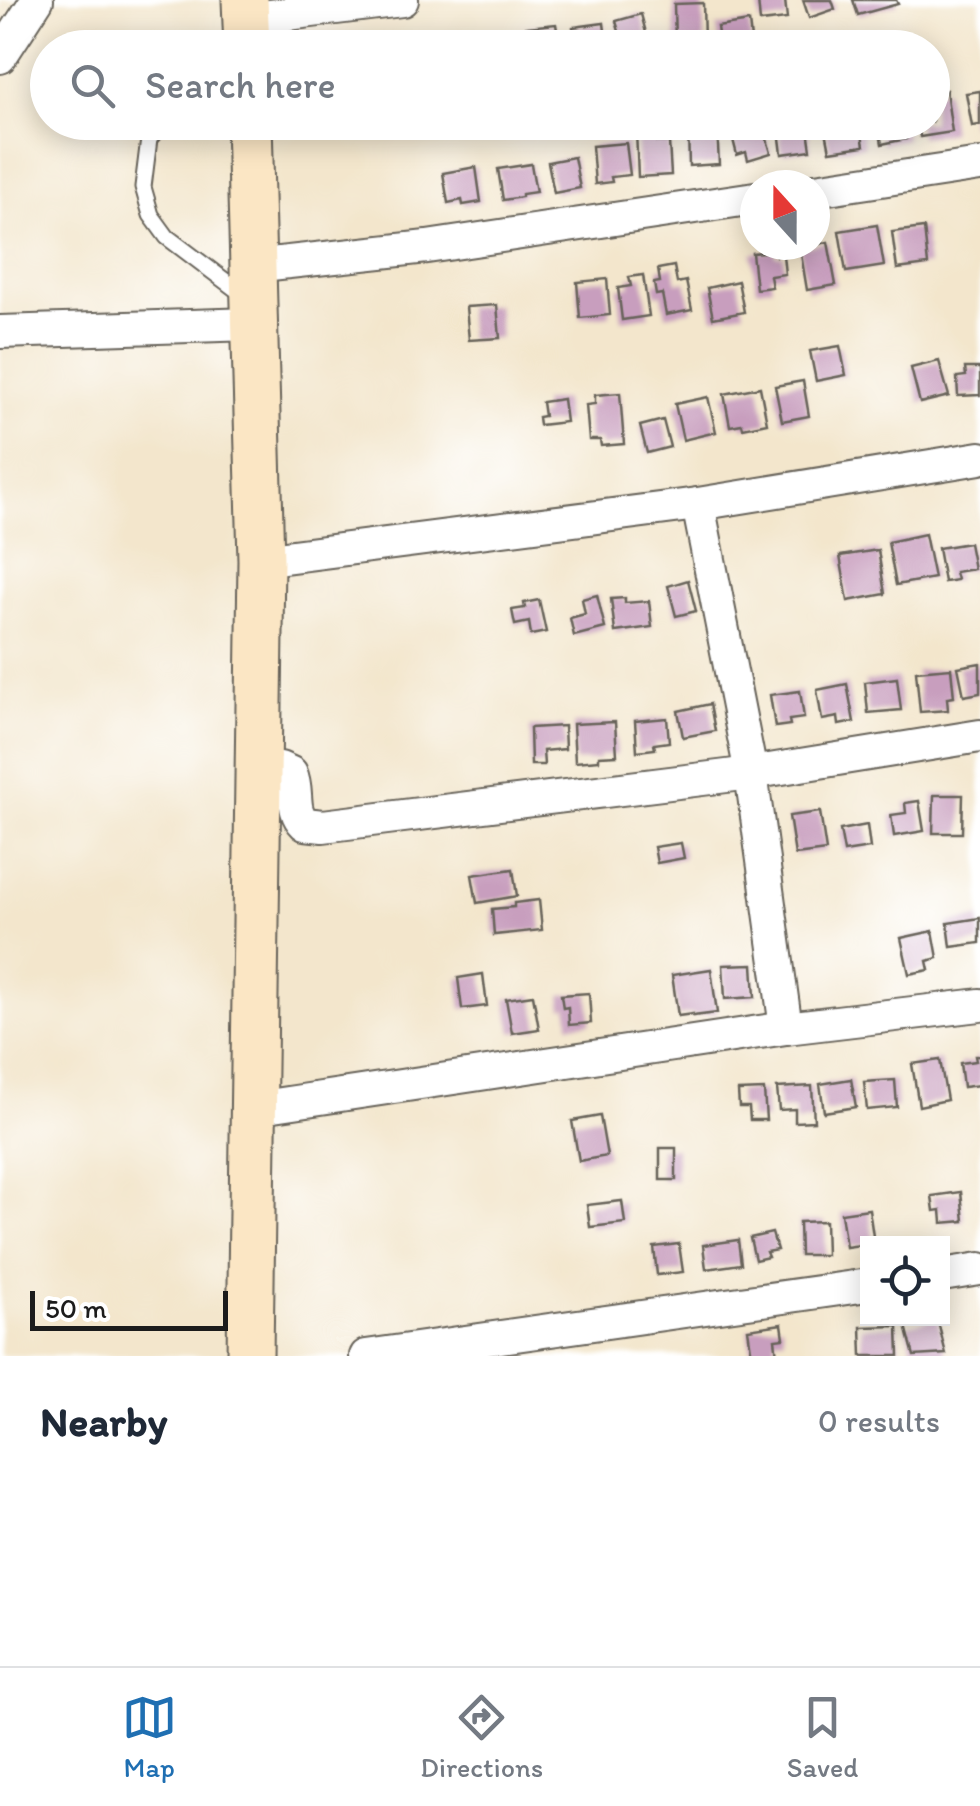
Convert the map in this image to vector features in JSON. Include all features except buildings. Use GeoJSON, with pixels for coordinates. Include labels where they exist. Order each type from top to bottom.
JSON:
{"type":"FeatureCollection","features":[{"type":"Feature","properties":{"kind":"street"},"geometry":{"type":"LineString","coordinates":[[0,57],[36,0]]}},
{"type":"Feature","properties":{"kind":"street"},"geometry":{"type":"LineString","coordinates":[[246,22],[402,0]]}},
{"type":"Feature","properties":{"kind":"street"},"geometry":{"type":"LineString","coordinates":[[249,140],[260,560],[250,1356]]}},
{"type":"Feature","properties":{"kind":"street"},"geometry":{"type":"LineString","coordinates":[[830,188],[980,165]]}},
{"type":"Feature","properties":{"kind":"street"},"geometry":{"type":"LineString","coordinates":[[0,332],[253,297],[426,247],[740,200]]}},
{"type":"Feature","properties":{"kind":"street"},"geometry":{"type":"LineString","coordinates":[[260,560],[698,504],[980,458]]}},
{"type":"Feature","properties":{"kind":"street"},"geometry":{"type":"LineString","coordinates":[[698,504],[751,772],[786,1028]]}},
{"type":"Feature","properties":{"kind":"street"},"geometry":{"type":"LineString","coordinates":[[259,765],[291,773],[296,787],[297,816],[304,824],[314,826],[751,772],[980,736]]}},
{"type":"Feature","properties":{"kind":"street"},"geometry":{"type":"LineString","coordinates":[[254,1108],[786,1028],[980,1006]]}},
{"type":"Feature","properties":{"kind":"street"},"geometry":{"type":"LineString","coordinates":[[950,1273],[980,1269]]}},
{"type":"Feature","properties":{"kind":"street"},"geometry":{"type":"LineString","coordinates":[[366,1356],[860,1286]]}},
{"type":"Feature","properties":{"kind":"lane"},"geometry":{"type":"LineString","coordinates":[[150,140],[143,187],[151,216],[167,237],[253,297]]}}]}
